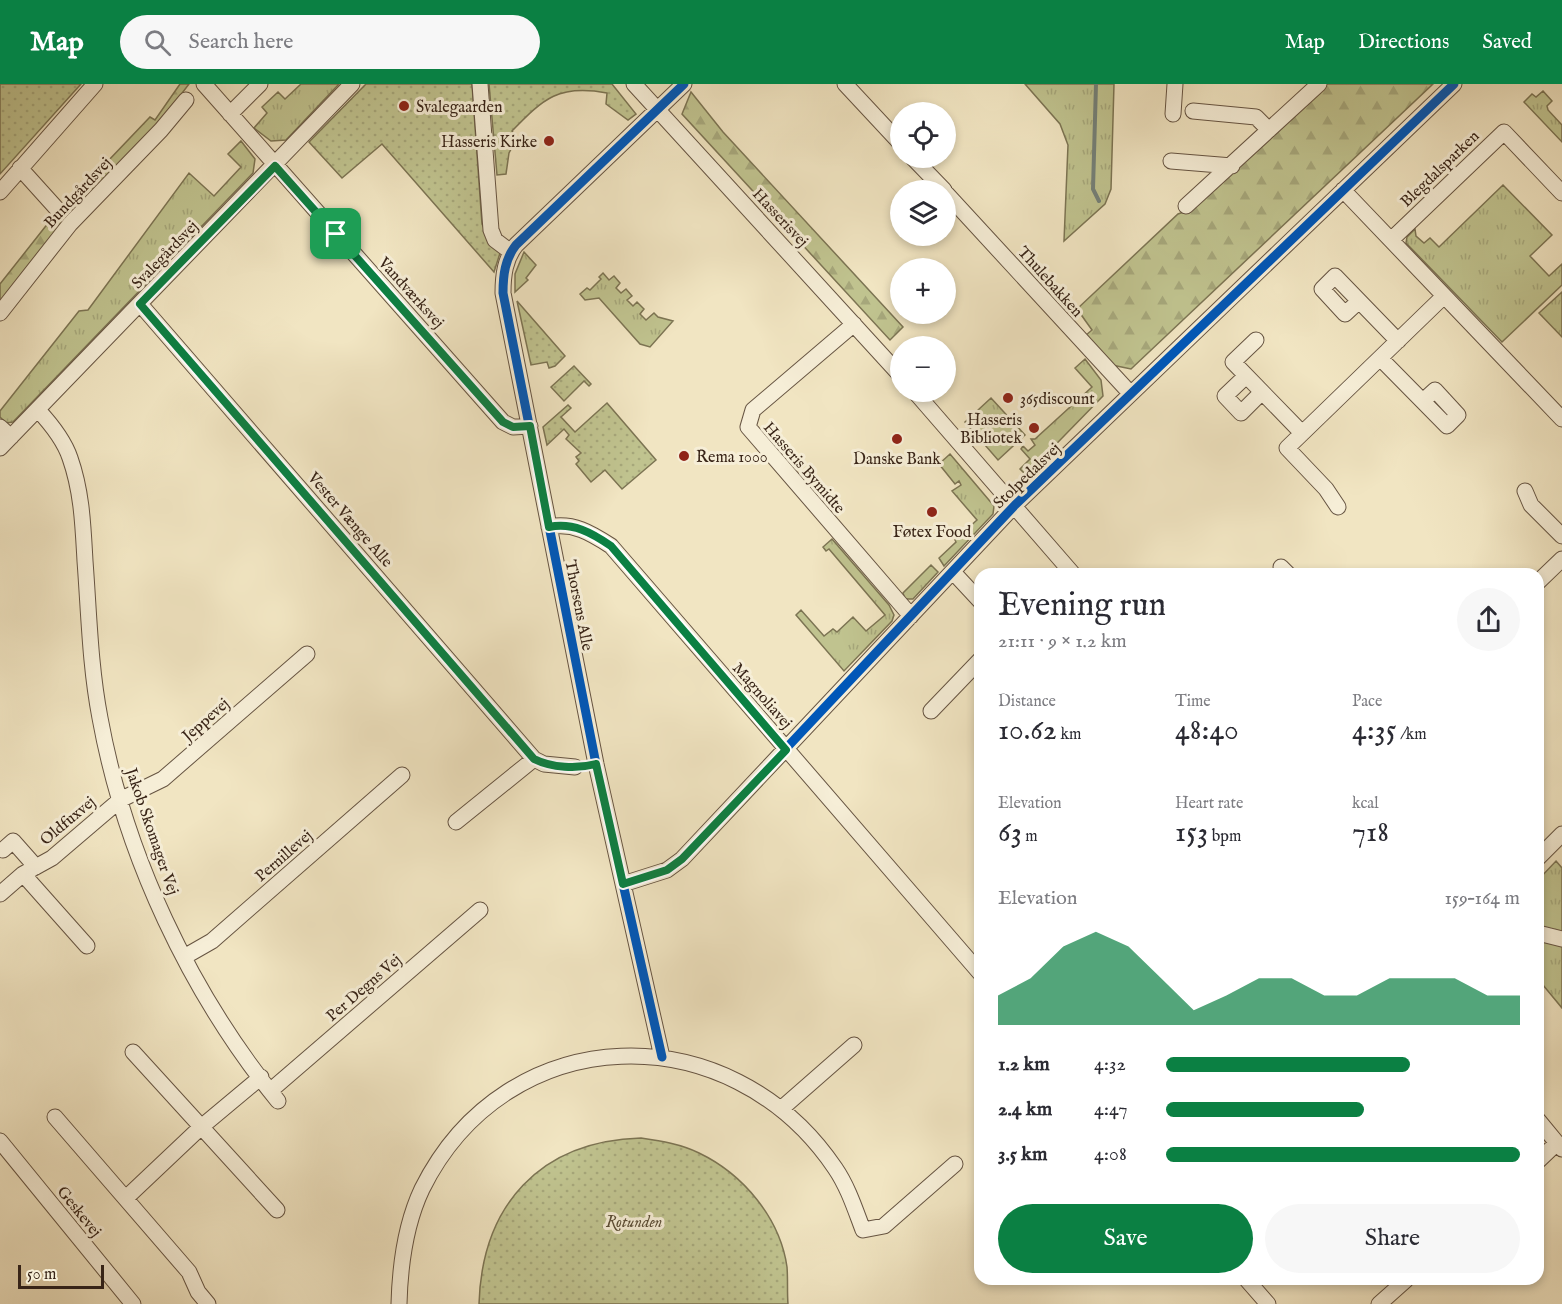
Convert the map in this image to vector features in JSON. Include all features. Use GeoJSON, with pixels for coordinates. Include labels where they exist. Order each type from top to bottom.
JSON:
{"type":"FeatureCollection","features":[{"type":"Feature","properties":{"kind":"street"},"geometry":{"type":"LineString","coordinates":[[0,192],[95,84]]}},
{"type":"Feature","properties":{"kind":"street","name":"Vandværksvej"},"geometry":{"type":"LineString","coordinates":[[204,84],[503,422],[513,427],[530,426]]}},
{"type":"Feature","properties":{"kind":"street"},"geometry":{"type":"LineString","coordinates":[[230,114],[260,84]]}},
{"type":"Feature","properties":{"kind":"street","name":"Svalegårdsvej"},"geometry":{"type":"LineString","coordinates":[[0,448],[6,432],[38,410],[352,84]]}},
{"type":"Feature","properties":{"kind":"street"},"geometry":{"type":"LineString","coordinates":[[480,84],[491,230],[495,240],[511,252],[684,84]]}},
{"type":"Feature","properties":{"kind":"street","name":"Hasserisvej"},"geometry":{"type":"LineString","coordinates":[[634,84],[890,364]]}},
{"type":"Feature","properties":{"kind":"street"},"geometry":{"type":"LineString","coordinates":[[845,84],[890,132]]}},
{"type":"Feature","properties":{"kind":"street"},"geometry":{"type":"LineString","coordinates":[[1173,114],[1175,84]]}},
{"type":"Feature","properties":{"kind":"street"},"geometry":{"type":"LineString","coordinates":[[1186,206],[1319,84]]}},
{"type":"Feature","properties":{"kind":"street","name":"Stolpedalsvej"},"geometry":{"type":"LineString","coordinates":[[623,884],[667,870],[682,859],[1015,505],[1454,84]]}},
{"type":"Feature","properties":{"kind":"street","name":"Bundgårdsvej"},"geometry":{"type":"LineString","coordinates":[[0,313],[70,224],[161,130],[186,100]]}},
{"type":"Feature","properties":{"kind":"street"},"geometry":{"type":"LineString","coordinates":[[1193,111],[1256,117],[1269,130]]}},
{"type":"Feature","properties":{"kind":"street","name":"Blegdalsparken"},"geometry":{"type":"LineString","coordinates":[[1391,240],[1504,132],[1562,193]]}},
{"type":"Feature","properties":{"kind":"street"},"geometry":{"type":"LineString","coordinates":[[1171,161],[1232,166]]}},
{"type":"Feature","properties":{"kind":"street"},"geometry":{"type":"LineString","coordinates":[[20,168],[57,209]]}},
{"type":"Feature","properties":{"kind":"street","name":"Thulebakken"},"geometry":{"type":"LineString","coordinates":[[922,168],[934,180]]}},
{"type":"Feature","properties":{"kind":"street"},"geometry":{"type":"LineString","coordinates":[[1343,190],[1562,419]]}},
{"type":"Feature","properties":{"kind":"street","name":"Thulebakken"},"geometry":{"type":"LineString","coordinates":[[956,204],[1130,393]]}},
{"type":"Feature","properties":{"kind":"street","name":"Thorsens Alle"},"geometry":{"type":"LineString","coordinates":[[511,252],[503,276],[503,292],[596,764],[662,1057]]}},
{"type":"Feature","properties":{"kind":"street"},"geometry":{"type":"LineString","coordinates":[[1338,507],[1326,489],[1287,448],[1444,296]]}},
{"type":"Feature","properties":{"kind":"street"},"geometry":{"type":"LineString","coordinates":[[1359,301],[1398,341]]}},
{"type":"Feature","properties":{"kind":"street","name":"Vester Vænge Alle"},"geometry":{"type":"LineString","coordinates":[[140,304],[534,759]]}},
{"type":"Feature","properties":{"kind":"street","name":"Hasseris Bymidte"},"geometry":{"type":"LineString","coordinates":[[854,324],[753,410],[748,427],[911,616]]}},
{"type":"Feature","properties":{"kind":"street"},"geometry":{"type":"LineString","coordinates":[[1256,340],[1233,362],[1302,433]]}},
{"type":"Feature","properties":{"kind":"street"},"geometry":{"type":"LineString","coordinates":[[1380,358],[1423,401]]}},
{"type":"Feature","properties":{"kind":"street"},"geometry":{"type":"LineString","coordinates":[[1246,375],[1225,396],[1241,413],[1262,392]]}},
{"type":"Feature","properties":{"kind":"street"},"geometry":{"type":"LineString","coordinates":[[924,402],[1068,568]]}},
{"type":"Feature","properties":{"kind":"street","name":"Jakob Skomager Vej"},"geometry":{"type":"LineString","coordinates":[[38,410],[63,442],[79,484],[91,655],[100,719],[120,800],[149,881],[183,957],[216,1012],[274,1096]]}},
{"type":"Feature","properties":{"kind":"street"},"geometry":{"type":"LineString","coordinates":[[1525,491],[1531,505],[1562,536]]}},
{"type":"Feature","properties":{"kind":"street","name":"Magnoliavej"},"geometry":{"type":"LineString","coordinates":[[549,527],[572,526],[592,533],[611,546],[974,966]]}},
{"type":"Feature","properties":{"kind":"street"},"geometry":{"type":"LineString","coordinates":[[1544,576],[1562,559]]}},
{"type":"Feature","properties":{"kind":"street"},"geometry":{"type":"LineString","coordinates":[[953,572],[974,595]]}},
{"type":"Feature","properties":{"kind":"street","name":"Jeppevej"},"geometry":{"type":"LineString","coordinates":[[120,800],[163,779],[307,654]]}},
{"type":"Feature","properties":{"kind":"street"},"geometry":{"type":"LineString","coordinates":[[931,711],[974,666]]}},
{"type":"Feature","properties":{"kind":"street"},"geometry":{"type":"LineString","coordinates":[[456,822],[534,759],[544,764],[575,767]]}},
{"type":"Feature","properties":{"kind":"street","name":"Pernillevej"},"geometry":{"type":"LineString","coordinates":[[183,957],[212,941],[402,775]]}},
{"type":"Feature","properties":{"kind":"street","name":"Oldfuxvej"},"geometry":{"type":"LineString","coordinates":[[0,894],[29,870],[52,858],[120,800]]}},
{"type":"Feature","properties":{"kind":"street"},"geometry":{"type":"LineString","coordinates":[[1544,852],[1562,834]]}},
{"type":"Feature","properties":{"kind":"street","name":"Oldfuxvej"},"geometry":{"type":"LineString","coordinates":[[3,850],[14,841],[29,870],[87,946]]}},
{"type":"Feature","properties":{"kind":"street","name":"Per Degns Vej"},"geometry":{"type":"LineString","coordinates":[[274,1096],[480,910]]}},
{"type":"Feature","properties":{"kind":"street"},"geometry":{"type":"LineString","coordinates":[[1544,934],[1562,939]]}},
{"type":"Feature","properties":{"kind":"street"},"geometry":{"type":"LineString","coordinates":[[781,1108],[854,1045]]}},
{"type":"Feature","properties":{"kind":"street"},"geometry":{"type":"LineString","coordinates":[[133,1052],[277,1210]]}},
{"type":"Feature","properties":{"kind":"street"},"geometry":{"type":"LineString","coordinates":[[399,1304],[400,1265],[407,1232],[422,1190],[447,1149],[472,1121],[504,1096],[542,1074],[580,1062],[618,1055],[681,1059],[714,1070],[747,1086],[781,1108],[810,1136],[836,1169],[863,1230],[884,1226],[955,1164]]}},
{"type":"Feature","properties":{"kind":"street"},"geometry":{"type":"LineString","coordinates":[[126,1198],[200,1128],[261,1077]]}},
{"type":"Feature","properties":{"kind":"street"},"geometry":{"type":"LineString","coordinates":[[56,1117],[189,1272],[198,1292],[208,1304]]}},
{"type":"Feature","properties":{"kind":"street"},"geometry":{"type":"LineString","coordinates":[[1544,1127],[1559,1146],[1544,1157]]}},
{"type":"Feature","properties":{"kind":"street","name":"Geskevej"},"geometry":{"type":"LineString","coordinates":[[0,1142],[133,1304]]}},
{"type":"Feature","properties":{"kind":"street"},"geometry":{"type":"LineString","coordinates":[[1252,1285],[1269,1304]]}},
{"type":"Feature","properties":{"kind":"street"},"geometry":{"type":"LineString","coordinates":[[1379,1304],[1400,1285]]}},
{"type":"Feature","properties":{"kind":"green space"},"geometry":{"type":"Polygon","coordinates":[[[0,84],[81,84],[0,174],[0,84]]]}},
{"type":"Feature","properties":{"kind":"green space"},"geometry":{"type":"Polygon","coordinates":[[[180,84],[189,84],[157,126],[0,304],[0,284],[45,227],[150,117],[155,120],[180,84]]]}},
{"type":"Feature","properties":{"kind":"green space"},"geometry":{"type":"Polygon","coordinates":[[[301,84],[339,84],[286,140],[271,141],[254,128],[267,113],[262,107],[278,92],[285,99],[301,84]]]}},
{"type":"Feature","properties":{"kind":"green space"},"geometry":{"type":"Polygon","coordinates":[[[366,84],[472,84],[482,224],[487,234],[501,250],[494,272],[382,144],[342,178],[309,142],[366,84]]]}},
{"type":"Feature","properties":{"kind":"green space"},"geometry":{"type":"Polygon","coordinates":[[[489,84],[612,84],[636,114],[628,120],[606,104],[607,93],[576,90],[554,96],[543,102],[512,131],[517,138],[509,153],[506,174],[497,175],[489,84]]]}},
{"type":"Feature","properties":{"kind":"green space"},"geometry":{"type":"Polygon","coordinates":[[[1025,84],[1114,84],[1111,189],[1105,204],[1064,241],[1068,145],[1060,124],[1025,84]]]}},
{"type":"Feature","properties":{"kind":"green space"},"geometry":{"type":"Polygon","coordinates":[[[1326,84],[1433,84],[1131,369],[1112,365],[1085,336],[1092,330],[1077,309],[1178,214],[1192,209],[1326,84]]]}},
{"type":"Feature","properties":{"kind":"green space"},"geometry":{"type":"Polygon","coordinates":[[[1543,91],[1552,101],[1547,106],[1548,110],[1562,125],[1562,142],[1524,102],[1532,94],[1536,97],[1543,91]]]}},
{"type":"Feature","properties":{"kind":"green space"},"geometry":{"type":"Polygon","coordinates":[[[691,92],[723,132],[890,313],[890,324],[900,324],[903,327],[894,336],[890,336],[890,340],[682,114],[691,92]]]}},
{"type":"Feature","properties":{"kind":"green space"},"geometry":{"type":"Polygon","coordinates":[[[241,141],[255,159],[253,173],[13,422],[6,423],[0,417],[0,411],[79,311],[88,310],[189,173],[214,196],[241,167],[228,154],[241,141]]]}},
{"type":"Feature","properties":{"kind":"green space"},"geometry":{"type":"Polygon","coordinates":[[[1503,185],[1552,235],[1530,256],[1549,276],[1562,264],[1562,285],[1502,342],[1406,243],[1407,237],[1415,229],[1416,236],[1424,243],[1430,238],[1439,247],[1503,185]]]}},
{"type":"Feature","properties":{"kind":"green space"},"geometry":{"type":"Polygon","coordinates":[[[524,252],[536,265],[526,278],[528,280],[515,292],[515,274],[524,252]]]}},
{"type":"Feature","properties":{"kind":"green space"},"geometry":{"type":"Polygon","coordinates":[[[603,273],[609,280],[614,276],[620,283],[616,288],[621,293],[626,289],[632,296],[627,300],[633,306],[637,302],[644,309],[640,314],[646,320],[654,313],[658,317],[673,321],[650,347],[640,344],[599,298],[585,300],[580,294],[587,288],[590,290],[601,279],[599,277],[603,273]]]}},
{"type":"Feature","properties":{"kind":"green space"},"geometry":{"type":"Polygon","coordinates":[[[1562,292],[1562,337],[1539,313],[1562,292]]]}},
{"type":"Feature","properties":{"kind":"green space"},"geometry":{"type":"Polygon","coordinates":[[[517,301],[565,356],[555,366],[549,368],[547,362],[531,365],[517,301]]]}},
{"type":"Feature","properties":{"kind":"green space"},"geometry":{"type":"Polygon","coordinates":[[[1085,359],[1101,380],[1103,396],[1026,475],[1020,469],[1030,459],[1021,449],[1023,446],[1028,451],[1035,445],[1031,439],[1035,439],[1092,387],[1075,368],[1085,359]]]}},
{"type":"Feature","properties":{"kind":"green space"},"geometry":{"type":"Polygon","coordinates":[[[574,366],[591,384],[589,386],[584,381],[564,401],[551,387],[574,366]]]}},
{"type":"Feature","properties":{"kind":"green space"},"geometry":{"type":"Polygon","coordinates":[[[991,398],[1025,435],[998,460],[965,422],[991,398]]]}},
{"type":"Feature","properties":{"kind":"green space"},"geometry":{"type":"Polygon","coordinates":[[[607,403],[656,460],[622,489],[605,470],[591,482],[576,464],[579,461],[576,457],[581,453],[566,439],[569,435],[564,429],[547,445],[543,427],[568,405],[571,408],[561,417],[575,432],[607,403]]]}},
{"type":"Feature","properties":{"kind":"green space"},"geometry":{"type":"Polygon","coordinates":[[[950,454],[994,506],[993,514],[944,566],[939,558],[977,520],[952,491],[961,485],[959,481],[955,484],[939,464],[950,454]]]}},
{"type":"Feature","properties":{"kind":"green space"},"geometry":{"type":"Polygon","coordinates":[[[832,539],[889,605],[894,615],[892,621],[844,671],[796,615],[801,610],[824,636],[833,629],[837,632],[853,617],[866,631],[885,615],[829,549],[826,551],[823,547],[832,539]]]}},
{"type":"Feature","properties":{"kind":"green space"},"geometry":{"type":"Polygon","coordinates":[[[931,565],[938,572],[913,599],[905,599],[903,593],[931,565]]]}},
{"type":"Feature","properties":{"kind":"green space"},"geometry":{"type":"Polygon","coordinates":[[[1556,861],[1562,868],[1562,1008],[1544,986],[1544,874],[1556,861]]]}},
{"type":"Feature","properties":{"kind":"green space","name":"Rotunden"},"geometry":{"type":"Polygon","coordinates":[[[641,1138],[678,1145],[699,1153],[715,1162],[744,1185],[768,1215],[783,1249],[787,1267],[788,1304],[479,1304],[483,1269],[491,1237],[505,1209],[523,1185],[546,1166],[574,1151],[605,1142],[641,1138]]]}},
{"type":"Feature","properties":{"kind":"waterway"},"geometry":{"type":"LineString","coordinates":[[1096,84],[1093,189],[1099,201]]}},
{"type":"Feature","properties":{"kind":"cycle path"},"geometry":{"type":"LineString","coordinates":[[662,1057],[596,764],[503,286],[507,262],[516,245],[684,84]]}},
{"type":"Feature","properties":{"kind":"cycle path"},"geometry":{"type":"LineString","coordinates":[[623,884],[667,870],[682,859],[1015,505],[1454,84]]}},
{"type":"Feature","properties":{"kind":"place","name":"Svalegaarden"},"geometry":{"type":"Point","coordinates":[404,106]}},
{"type":"Feature","properties":{"kind":"place","name":"Hasseris Kirke"},"geometry":{"type":"Point","coordinates":[549,141]}},
{"type":"Feature","properties":{"kind":"place","name":"365discount"},"geometry":{"type":"Point","coordinates":[1008,398]}},
{"type":"Feature","properties":{"kind":"place","name":"Hasseris Bibliotek"},"geometry":{"type":"Point","coordinates":[1034,428]}},
{"type":"Feature","properties":{"kind":"place","name":"Danske Bank"},"geometry":{"type":"Point","coordinates":[897,439]}},
{"type":"Feature","properties":{"kind":"place","name":"Rema 1000"},"geometry":{"type":"Point","coordinates":[684,456]}},
{"type":"Feature","properties":{"kind":"place","name":"Føtex Food"},"geometry":{"type":"Point","coordinates":[932,512]}},
{"type":"Feature","properties":{"kind":"route"},"geometry":{"type":"LineString","coordinates":[[275,166],[336,234],[503,422],[513,427],[530,426],[549,527],[572,526],[592,533],[611,546],[786,750],[682,859],[667,870],[623,884],[596,764],[575,767],[544,764],[534,759],[140,304],[275,166]]}}]}
